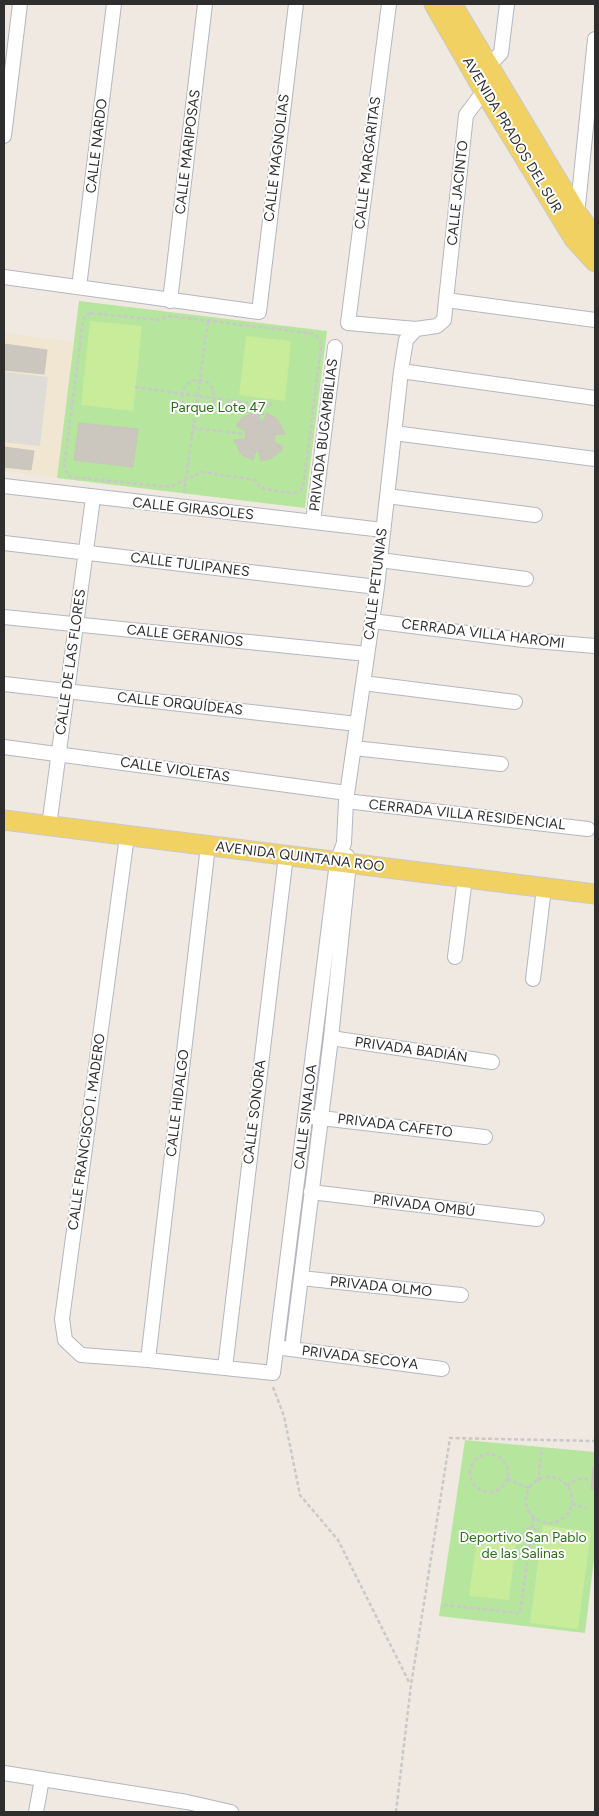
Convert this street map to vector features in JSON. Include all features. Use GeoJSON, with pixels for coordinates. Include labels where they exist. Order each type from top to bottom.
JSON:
{"type":"FeatureCollection","features":[{"type":"Feature","properties":{"kind":"main road","name":"AVENIDA PRADOS DEL SUR"},"geometry":{"type":"LineString","coordinates":[[434,4],[484,91],[574,239],[595,262]]}},
{"type":"Feature","properties":{"kind":"main road","name":"AVENIDA PRADOS DEL SUR"},"geometry":{"type":"LineString","coordinates":[[452,4],[577,213],[595,238]]}},
{"type":"Feature","properties":{"kind":"main road","name":"AVENIDA QUINTANA ROO"},"geometry":{"type":"LineString","coordinates":[[4,820],[595,894]]}},
{"type":"Feature","properties":{"kind":"street"},"geometry":{"type":"LineString","coordinates":[[4,136],[20,4]]}},
{"type":"Feature","properties":{"kind":"street","name":"CALLE NARDO"},"geometry":{"type":"LineString","coordinates":[[79,288],[114,4]]}},
{"type":"Feature","properties":{"kind":"street","name":"CALLE MARIPOSAS"},"geometry":{"type":"LineString","coordinates":[[170,301],[205,4]]}},
{"type":"Feature","properties":{"kind":"street","name":"CALLE MAGNOLIAS"},"geometry":{"type":"LineString","coordinates":[[170,301],[259,312],[296,4]]}},
{"type":"Feature","properties":{"kind":"street","name":"CALLE MARGARITAS"},"geometry":{"type":"LineString","coordinates":[[389,4],[348,323],[416,329]]}},
{"type":"Feature","properties":{"kind":"street"},"geometry":{"type":"LineString","coordinates":[[488,66],[501,53],[507,4]]}},
{"type":"Feature","properties":{"kind":"street"},"geometry":{"type":"LineString","coordinates":[[574,239],[595,39]]}},
{"type":"Feature","properties":{"kind":"street","name":"CALLE JACINTO"},"geometry":{"type":"LineString","coordinates":[[446,300],[466,115],[484,91]]}},
{"type":"Feature","properties":{"kind":"street"},"geometry":{"type":"LineString","coordinates":[[4,277],[170,301]]}},
{"type":"Feature","properties":{"kind":"street"},"geometry":{"type":"LineString","coordinates":[[416,329],[437,326],[444,320],[446,300],[595,320]]}},
{"type":"Feature","properties":{"kind":"street","name":"CALLE PETUNIAS"},"geometry":{"type":"LineString","coordinates":[[343,862],[346,797],[380,560],[401,371],[406,340],[416,329]]}},
{"type":"Feature","properties":{"kind":"street","name":"PRIVADA BUGAMBILIAS"},"geometry":{"type":"LineString","coordinates":[[314,522],[335,347]]}},
{"type":"Feature","properties":{"kind":"street"},"geometry":{"type":"LineString","coordinates":[[401,371],[595,398]]}},
{"type":"Feature","properties":{"kind":"street"},"geometry":{"type":"LineString","coordinates":[[394,433],[595,459]]}},
{"type":"Feature","properties":{"kind":"street","name":"CALLE GIRASOLES"},"geometry":{"type":"LineString","coordinates":[[4,486],[93,498],[383,530]]}},
{"type":"Feature","properties":{"kind":"street"},"geometry":{"type":"LineString","coordinates":[[387,496],[535,515]]}},
{"type":"Feature","properties":{"kind":"street","name":"CALLE DE LAS FLORES"},"geometry":{"type":"LineString","coordinates":[[49,826],[93,498]]}},
{"type":"Feature","properties":{"kind":"street","name":"CALLE TULIPANES"},"geometry":{"type":"LineString","coordinates":[[4,543],[376,587]]}},
{"type":"Feature","properties":{"kind":"street"},"geometry":{"type":"LineString","coordinates":[[380,560],[526,579]]}},
{"type":"Feature","properties":{"kind":"street","name":"CALLE GERANIOS"},"geometry":{"type":"LineString","coordinates":[[4,617],[367,654]]}},
{"type":"Feature","properties":{"kind":"street","name":"CERRADA VILLA HAROMI"},"geometry":{"type":"LineString","coordinates":[[372,621],[523,640],[595,646]]}},
{"type":"Feature","properties":{"kind":"street"},"geometry":{"type":"LineString","coordinates":[[363,683],[515,702]]}},
{"type":"Feature","properties":{"kind":"street","name":"CALLE ORQUÍDEAS"},"geometry":{"type":"LineString","coordinates":[[4,684],[357,724]]}},
{"type":"Feature","properties":{"kind":"street","name":"CALLE VIOLETAS"},"geometry":{"type":"LineString","coordinates":[[4,747],[346,797]]}},
{"type":"Feature","properties":{"kind":"street"},"geometry":{"type":"LineString","coordinates":[[354,748],[501,764]]}},
{"type":"Feature","properties":{"kind":"street","name":"CERRADA VILLA RESIDENCIAL"},"geometry":{"type":"LineString","coordinates":[[346,797],[588,829]]}},
{"type":"Feature","properties":{"kind":"street","name":"CALLE FRANCISCO I. MADERO"},"geometry":{"type":"LineString","coordinates":[[127,836],[62,1319],[65,1340],[81,1355],[273,1373]]}},
{"type":"Feature","properties":{"kind":"street","name":"CALLE HIDALGO"},"geometry":{"type":"LineString","coordinates":[[148,1360],[208,846]]}},
{"type":"Feature","properties":{"kind":"street","name":"CALLE SONORA"},"geometry":{"type":"LineString","coordinates":[[225,1368],[286,855]]}},
{"type":"Feature","properties":{"kind":"street","name":"CALLE SINALOA"},"geometry":{"type":"LineString","coordinates":[[292,1349],[331,1038],[343,862]]}},
{"type":"Feature","properties":{"kind":"street","name":"CALLE SINALOA"},"geometry":{"type":"LineString","coordinates":[[273,1373],[306,1116],[343,862]]}},
{"type":"Feature","properties":{"kind":"street"},"geometry":{"type":"LineString","coordinates":[[455,956],[465,878]]}},
{"type":"Feature","properties":{"kind":"street"},"geometry":{"type":"LineString","coordinates":[[533,979],[544,888]]}},
{"type":"Feature","properties":{"kind":"street","name":"PRIVADA BADIÁN"},"geometry":{"type":"LineString","coordinates":[[331,1038],[492,1062]]}},
{"type":"Feature","properties":{"kind":"street","name":"PRIVADA CAFETO"},"geometry":{"type":"LineString","coordinates":[[306,1116],[485,1137]]}},
{"type":"Feature","properties":{"kind":"street","name":"PRIVADA OMBÚ"},"geometry":{"type":"LineString","coordinates":[[311,1192],[538,1219]]}},
{"type":"Feature","properties":{"kind":"street","name":"PRIVADA OLMO"},"geometry":{"type":"LineString","coordinates":[[301,1278],[461,1295]]}},
{"type":"Feature","properties":{"kind":"street","name":"PRIVADA SECOYA"},"geometry":{"type":"LineString","coordinates":[[277,1348],[442,1369]]}},
{"type":"Feature","properties":{"kind":"street"},"geometry":{"type":"LineString","coordinates":[[4,1773],[187,1807],[231,1812]]}},
{"type":"Feature","properties":{"kind":"street"},"geometry":{"type":"LineString","coordinates":[[36,1812],[42,1779]]}},
{"type":"Feature","properties":{"kind":"path"},"geometry":{"type":"LineString","coordinates":[[91,313],[158,320],[170,316],[315,334],[320,341],[321,347],[303,488],[298,492],[292,492],[262,488],[255,480],[205,472],[186,480],[170,487],[161,487],[71,477],[65,471],[82,321],[85,316],[91,313]]}},
{"type":"Feature","properties":{"kind":"path"},"geometry":{"type":"LineString","coordinates":[[184,494],[208,321]]}},
{"type":"Feature","properties":{"kind":"path"},"geometry":{"type":"LineString","coordinates":[[200,380],[212,387],[214,398],[213,403],[207,410],[199,413],[190,411],[184,406],[182,394],[183,389],[189,382],[200,380]]}},
{"type":"Feature","properties":{"kind":"path"},"geometry":{"type":"LineString","coordinates":[[135,387],[270,406],[271,399]]}},
{"type":"Feature","properties":{"kind":"path"},"geometry":{"type":"LineString","coordinates":[[262,422],[264,405]]}},
{"type":"Feature","properties":{"kind":"path"},"geometry":{"type":"LineString","coordinates":[[193,428],[245,434]]}},
{"type":"Feature","properties":{"kind":"path"},"geometry":{"type":"LineString","coordinates":[[273,1373],[272,1390],[284,1416],[300,1495],[338,1540],[411,1685]]}},
{"type":"Feature","properties":{"kind":"path"},"geometry":{"type":"LineString","coordinates":[[396,1812],[411,1685],[450,1438],[595,1441]]}},
{"type":"Feature","properties":{"kind":"path"},"geometry":{"type":"LineString","coordinates":[[538,1480],[542,1448]]}},
{"type":"Feature","properties":{"kind":"path"},"geometry":{"type":"LineString","coordinates":[[491,1454],[497,1455],[506,1464],[508,1470],[507,1479],[497,1491],[484,1492],[474,1485],[471,1479],[471,1467],[479,1457],[491,1454]]}},
{"type":"Feature","properties":{"kind":"path"},"geometry":{"type":"LineString","coordinates":[[550,1477],[557,1479],[567,1486],[572,1496],[572,1504],[570,1511],[559,1521],[544,1523],[534,1517],[528,1509],[526,1502],[530,1488],[538,1480],[550,1477]]}},
{"type":"Feature","properties":{"kind":"path"},"geometry":{"type":"LineString","coordinates":[[507,1479],[530,1488]]}},
{"type":"Feature","properties":{"kind":"path"},"geometry":{"type":"LineString","coordinates":[[567,1486],[577,1479],[591,1479]]}},
{"type":"Feature","properties":{"kind":"path"},"geometry":{"type":"LineString","coordinates":[[572,1504],[587,1508]]}},
{"type":"Feature","properties":{"kind":"path"},"geometry":{"type":"LineString","coordinates":[[532,1528],[534,1517]]}},
{"type":"Feature","properties":{"kind":"path"},"geometry":{"type":"LineString","coordinates":[[532,1528],[537,1532],[538,1537],[534,1542],[525,1539],[524,1534],[526,1530],[532,1528]]}},
{"type":"Feature","properties":{"kind":"path"},"geometry":{"type":"LineString","coordinates":[[444,1605],[520,1613],[530,1542]]}},
{"type":"Feature","properties":{"kind":"shaded area"},"geometry":{"type":"Polygon","coordinates":[[[4,333],[74,342],[57,478],[4,471],[4,333]]]}},
{"type":"Feature","properties":{"kind":"shaded area"},"geometry":{"type":"Polygon","coordinates":[[[4,372],[48,377],[40,446],[4,442],[4,372]]]}},
{"type":"Feature","properties":{"kind":"green space","name":"Parque Lote 47"},"geometry":{"type":"Polygon","coordinates":[[[79,301],[327,331],[305,508],[57,478],[79,301]]]}},
{"type":"Feature","properties":{"kind":"green space"},"geometry":{"type":"Polygon","coordinates":[[[90,321],[142,326],[133,411],[81,405],[90,321]]]}},
{"type":"Feature","properties":{"kind":"green space"},"geometry":{"type":"Polygon","coordinates":[[[246,336],[291,341],[285,401],[239,395],[246,336]]]}},
{"type":"Feature","properties":{"kind":"green space","name":"Deportivo San Pablo de las Salinas"},"geometry":{"type":"Polygon","coordinates":[[[465,1440],[595,1452],[595,1551],[585,1633],[439,1616],[465,1440]]]}},
{"type":"Feature","properties":{"kind":"green space"},"geometry":{"type":"Polygon","coordinates":[[[543,1525],[591,1532],[578,1629],[530,1623],[543,1525]]]}},
{"type":"Feature","properties":{"kind":"green space"},"geometry":{"type":"Polygon","coordinates":[[[478,1531],[517,1535],[509,1600],[469,1596],[478,1531]]]}},
{"type":"Feature","properties":{"kind":"building"},"geometry":{"type":"Polygon","coordinates":[[[4,344],[47,350],[44,374],[4,370],[4,344]]]}},
{"type":"Feature","properties":{"kind":"building"},"geometry":{"type":"Polygon","coordinates":[[[253,412],[259,412],[260,422],[253,423],[246,431],[236,426],[242,418],[253,412]]]}},
{"type":"Feature","properties":{"kind":"building"},"geometry":{"type":"Polygon","coordinates":[[[267,413],[278,420],[285,434],[274,435],[272,428],[263,422],[267,413]]]}},
{"type":"Feature","properties":{"kind":"building"},"geometry":{"type":"Polygon","coordinates":[[[260,422],[271,426],[275,437],[271,448],[260,452],[249,448],[245,437],[249,426],[260,422]]]}},
{"type":"Feature","properties":{"kind":"building"},"geometry":{"type":"Polygon","coordinates":[[[79,423],[138,429],[133,467],[74,460],[79,423]]]}},
{"type":"Feature","properties":{"kind":"building"},"geometry":{"type":"Polygon","coordinates":[[[244,439],[248,446],[256,451],[253,460],[242,455],[234,440],[244,439]]]}},
{"type":"Feature","properties":{"kind":"building"},"geometry":{"type":"Polygon","coordinates":[[[274,442],[283,446],[281,451],[272,458],[261,461],[259,452],[266,450],[274,442]]]}},
{"type":"Feature","properties":{"kind":"building"},"geometry":{"type":"Polygon","coordinates":[[[4,447],[34,451],[31,470],[4,467],[4,447]]]}},
{"type":"Feature","properties":{"kind":"building"},"geometry":{"type":"Polygon","coordinates":[[[593,1467],[595,1467],[595,1489],[591,1489],[593,1467]]]}}]}
